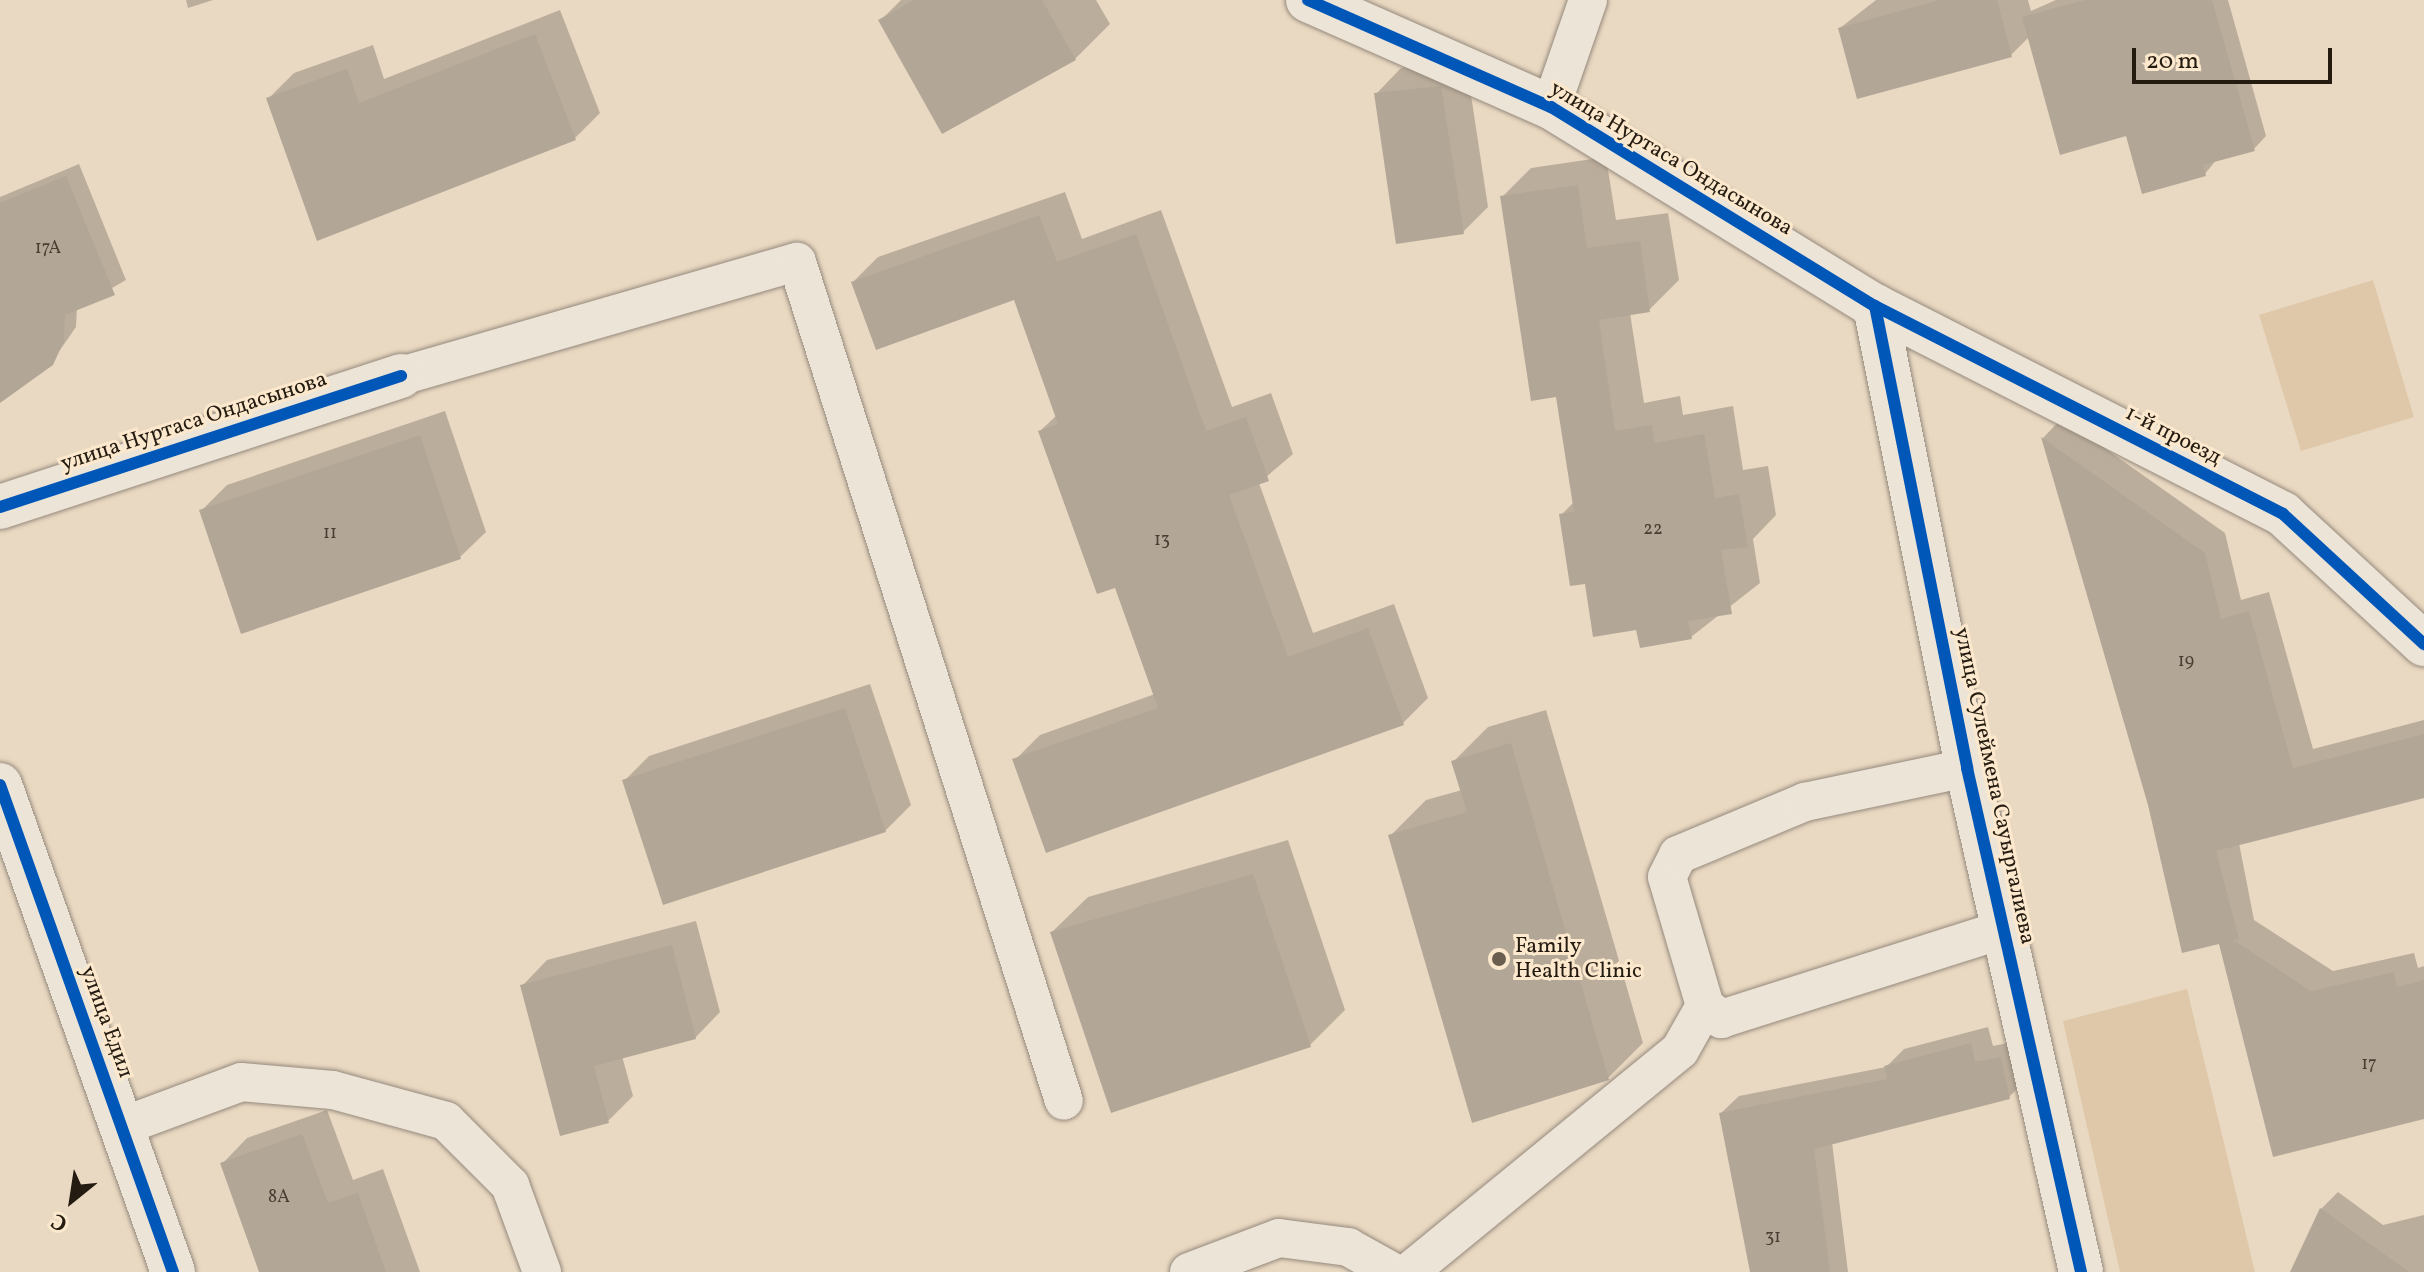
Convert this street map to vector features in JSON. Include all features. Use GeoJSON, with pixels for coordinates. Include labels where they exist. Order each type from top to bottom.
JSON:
{"type":"FeatureCollection","features":[{"type":"Feature","properties":{"kind":"street","name":"улица Нуртаса Ондасынова"},"geometry":{"type":"LineString","coordinates":[[1308,0],[1551,107],[1875,306]]}},
{"type":"Feature","properties":{"kind":"street","name":"1-й проезд"},"geometry":{"type":"LineString","coordinates":[[1875,306],[2283,514],[2424,644]]}},
{"type":"Feature","properties":{"kind":"street","name":"улица Сулеймена Сауыргалиева"},"geometry":{"type":"LineString","coordinates":[[1875,306],[1967,768],[2081,1272]]}},
{"type":"Feature","properties":{"kind":"street","name":"улица Нуртаса Ондасынова"},"geometry":{"type":"LineString","coordinates":[[0,507],[401,376]]}},
{"type":"Feature","properties":{"kind":"street","name":"улица Едил"},"geometry":{"type":"LineString","coordinates":[[0,785],[173,1272]]}},
{"type":"Feature","properties":{"kind":"lane"},"geometry":{"type":"LineString","coordinates":[[1551,107],[1588,0]]}},
{"type":"Feature","properties":{"kind":"lane"},"geometry":{"type":"LineString","coordinates":[[401,376],[797,262],[1064,1101]]}},
{"type":"Feature","properties":{"kind":"lane"},"geometry":{"type":"LineString","coordinates":[[1967,768],[1805,802],[1678,855],[1667,877],[1705,1006],[1721,1019],[2004,929]]}},
{"type":"Feature","properties":{"kind":"lane"},"geometry":{"type":"LineString","coordinates":[[1409,1272],[1680,1050],[1705,1006]]}},
{"type":"Feature","properties":{"kind":"lane"},"geometry":{"type":"LineString","coordinates":[[123,1126],[241,1082],[333,1090],[446,1121],[510,1185],[542,1272]]}},
{"type":"Feature","properties":{"kind":"lane"},"geometry":{"type":"LineString","coordinates":[[1189,1272],[1279,1238],[1348,1247],[1393,1272]]}},
{"type":"Feature","properties":{"kind":"shaded area"},"geometry":{"type":"Polygon","coordinates":[[[2373,280],[2414,417],[2301,451],[2259,315],[2373,280]]]}},
{"type":"Feature","properties":{"kind":"shaded area"},"geometry":{"type":"Polygon","coordinates":[[[2187,989],[2255,1272],[2120,1272],[2063,1021],[2187,989]]]}},
{"type":"Feature","properties":{"kind":"building"},"geometry":{"type":"Polygon","coordinates":[[[914,0],[1042,0],[1076,60],[942,134],[878,20],[914,0]]]}},
{"type":"Feature","properties":{"kind":"building"},"geometry":{"type":"Polygon","coordinates":[[[1940,0],[1997,0],[2012,57],[1857,99],[1838,28],[1940,0]]]}},
{"type":"Feature","properties":{"kind":"building"},"geometry":{"type":"Polygon","coordinates":[[[2085,0],[2212,0],[2255,151],[2203,165],[2206,176],[2142,194],[2126,136],[2060,155],[2022,17],[2085,0]]]}},
{"type":"Feature","properties":{"kind":"building"},"geometry":{"type":"Polygon","coordinates":[[[535,34],[576,140],[317,241],[266,98],[347,69],[359,103],[535,34]]]}},
{"type":"Feature","properties":{"kind":"building"},"geometry":{"type":"Polygon","coordinates":[[[1441,86],[1464,234],[1396,244],[1374,93],[1441,86]]]}},
{"type":"Feature","properties":{"kind":"building"},"geometry":{"type":"Polygon","coordinates":[[[66,176],[115,295],[65,315],[64,341],[53,365],[0,403],[0,203],[66,176]]]}},
{"type":"Feature","properties":{"kind":"building"},"geometry":{"type":"Polygon","coordinates":[[[1578,185],[1587,248],[1640,241],[1650,312],[1599,320],[1615,431],[1652,425],[1654,443],[1704,434],[1715,498],[1739,494],[1748,547],[1721,550],[1732,614],[1688,621],[1692,639],[1640,648],[1636,630],[1593,637],[1585,584],[1570,586],[1559,514],[1574,512],[1556,397],[1531,401],[1500,196],[1578,185]]]}},
{"type":"Feature","properties":{"kind":"building"},"geometry":{"type":"Polygon","coordinates":[[[1039,215],[1057,262],[1136,234],[1206,431],[1246,417],[1269,481],[1229,495],[1288,657],[1368,628],[1404,725],[1046,853],[1012,759],[1158,708],[1115,588],[1097,594],[1038,431],[1058,424],[1014,300],[876,350],[851,282],[1039,215]]]}},
{"type":"Feature","properties":{"kind":"building"},"geometry":{"type":"Polygon","coordinates":[[[420,435],[461,559],[241,634],[199,510],[420,435]]]}},
{"type":"Feature","properties":{"kind":"building"},"geometry":{"type":"Polygon","coordinates":[[[2041,437],[2205,553],[2221,619],[2249,611],[2293,768],[2424,734],[2424,798],[2216,851],[2239,939],[2233,940],[2311,991],[2394,972],[2397,987],[2424,980],[2424,1119],[2273,1157],[2219,944],[2182,953],[2148,805],[2041,437]]]}},
{"type":"Feature","properties":{"kind":"building"},"geometry":{"type":"Polygon","coordinates":[[[845,708],[886,832],[663,905],[622,780],[845,708]]]}},
{"type":"Feature","properties":{"kind":"building","name":"Family Health Clinic"},"geometry":{"type":"Polygon","coordinates":[[[1511,743],[1609,1080],[1472,1123],[1388,835],[1467,812],[1451,761],[1511,743]]]}},
{"type":"Feature","properties":{"kind":"building"},"geometry":{"type":"Polygon","coordinates":[[[1253,874],[1311,1047],[1111,1113],[1050,932],[1253,874]]]}},
{"type":"Feature","properties":{"kind":"building"},"geometry":{"type":"Polygon","coordinates":[[[672,945],[696,1039],[594,1066],[609,1123],[560,1136],[520,985],[672,945]]]}},
{"type":"Feature","properties":{"kind":"building"},"geometry":{"type":"Polygon","coordinates":[[[1971,1043],[1975,1062],[2001,1057],[2010,1099],[1814,1149],[1830,1272],[1750,1272],[1719,1113],[1887,1079],[1884,1066],[1971,1043]]]}},
{"type":"Feature","properties":{"kind":"building"},"geometry":{"type":"Polygon","coordinates":[[[302,1134],[328,1203],[358,1193],[386,1272],[259,1272],[220,1163],[302,1134]]]}},
{"type":"Feature","properties":{"kind":"building"},"geometry":{"type":"Polygon","coordinates":[[[2320,1208],[2409,1272],[2290,1272],[2320,1208]]]}},
{"type":"Feature","properties":{"kind":"cycle path"},"geometry":{"type":"LineString","coordinates":[[1308,0],[1551,107],[1875,306],[2283,514],[2424,644]]}},
{"type":"Feature","properties":{"kind":"cycle path"},"geometry":{"type":"LineString","coordinates":[[1875,306],[1967,768],[2081,1272]]}},
{"type":"Feature","properties":{"kind":"cycle path"},"geometry":{"type":"LineString","coordinates":[[0,507],[401,376]]}},
{"type":"Feature","properties":{"kind":"cycle path"},"geometry":{"type":"LineString","coordinates":[[0,785],[173,1272]]}},
{"type":"Feature","properties":{"kind":"place","name":"Family Health Clinic"},"geometry":{"type":"Point","coordinates":[1499,959]}}]}
